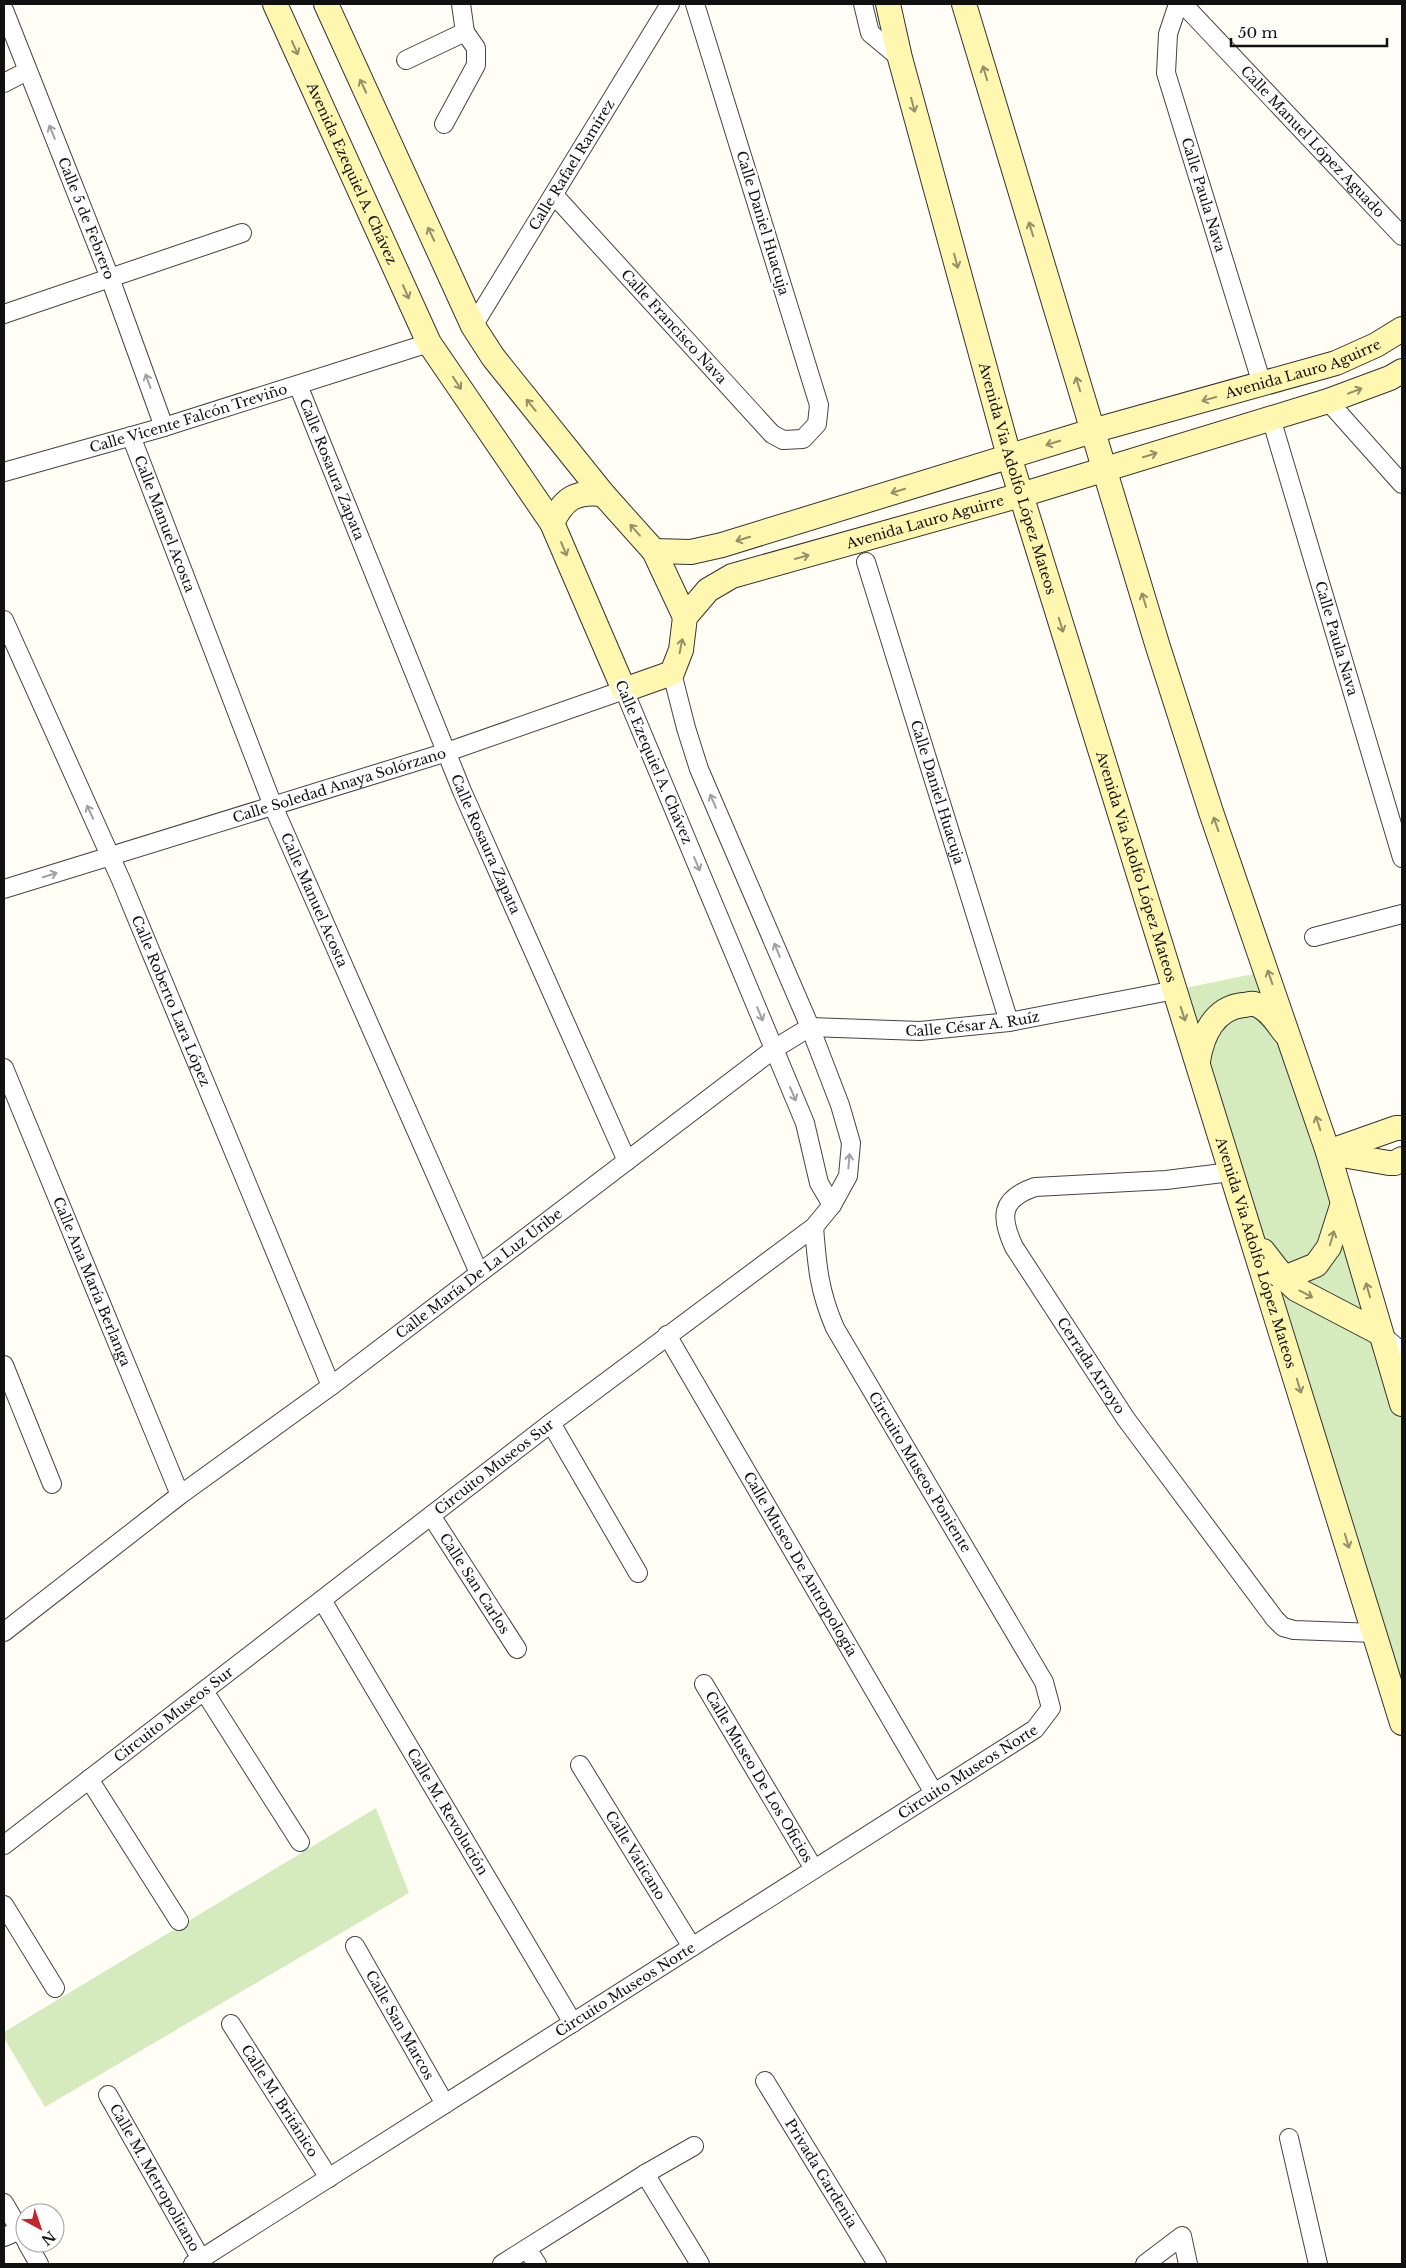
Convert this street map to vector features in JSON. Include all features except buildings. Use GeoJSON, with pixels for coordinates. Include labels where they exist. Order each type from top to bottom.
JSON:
{"type":"FeatureCollection","features":[{"type":"Feature","properties":{"kind":"main road","name":"Avenida Ezequiel A. Chávez"},"geometry":{"type":"LineString","coordinates":[[275,4],[429,343]]}},
{"type":"Feature","properties":{"kind":"main road"},"geometry":{"type":"LineString","coordinates":[[326,4],[473,326],[492,357],[603,494],[654,551],[685,617],[681,650],[672,673]]}},
{"type":"Feature","properties":{"kind":"main road","name":"Avenida Via Adolfo López Mateos"},"geometry":{"type":"LineString","coordinates":[[888,4],[900,58],[1009,456],[1402,1723]]}},
{"type":"Feature","properties":{"kind":"main road"},"geometry":{"type":"LineString","coordinates":[[964,4],[1103,469],[1211,812],[1291,1040],[1343,1203],[1391,1337],[1402,1404]]}},
{"type":"Feature","properties":{"kind":"main road","name":"Avenida Lauro Aguirre"},"geometry":{"type":"LineString","coordinates":[[654,551],[691,552],[722,545],[1092,431],[1336,362],[1376,345],[1402,329]]}},
{"type":"Feature","properties":{"kind":"main road","name":"Calle Ezequiel A. Chávez"},"geometry":{"type":"LineString","coordinates":[[429,343],[552,522],[624,690]]}},
{"type":"Feature","properties":{"kind":"main road","name":"Avenida Lauro Aguirre"},"geometry":{"type":"LineString","coordinates":[[685,617],[708,590],[732,576],[1021,495],[1328,402],[1390,378],[1402,371]]}},
{"type":"Feature","properties":{"kind":"main road"},"geometry":{"type":"LineString","coordinates":[[552,522],[559,508],[572,497],[587,492],[603,494]]}},
{"type":"Feature","properties":{"kind":"main road","name":"Calle Soledad Anaya Solórzano"},"geometry":{"type":"LineString","coordinates":[[624,690],[672,673]]}},
{"type":"Feature","properties":{"kind":"main road"},"geometry":{"type":"LineString","coordinates":[[1198,1061],[1201,1042],[1210,1025],[1235,1006],[1254,1004],[1270,1014],[1291,1040]]}},
{"type":"Feature","properties":{"kind":"main road"},"geometry":{"type":"LineString","coordinates":[[1328,1152],[1396,1128],[1402,1128]]}},
{"type":"Feature","properties":{"kind":"main road"},"geometry":{"type":"LineString","coordinates":[[1328,1152],[1395,1155],[1402,1152]]}},
{"type":"Feature","properties":{"kind":"main road"},"geometry":{"type":"LineString","coordinates":[[1328,1152],[1389,1163],[1395,1163],[1402,1159]]}},
{"type":"Feature","properties":{"kind":"main road"},"geometry":{"type":"LineString","coordinates":[[1284,1278],[1316,1265],[1329,1247],[1343,1203]]}},
{"type":"Feature","properties":{"kind":"main road"},"geometry":{"type":"LineString","coordinates":[[1251,1233],[1284,1278],[1296,1289],[1391,1337]]}},
{"type":"Feature","properties":{"kind":"street"},"geometry":{"type":"LineString","coordinates":[[444,124],[476,65],[476,48],[466,32],[461,4]]}},
{"type":"Feature","properties":{"kind":"street","name":"Calle Rafael Ramírez"},"geometry":{"type":"LineString","coordinates":[[473,326],[670,4]]}},
{"type":"Feature","properties":{"kind":"street","name":"Calle Daniel Huacuja"},"geometry":{"type":"LineString","coordinates":[[695,4],[819,405],[817,424],[803,439]]}},
{"type":"Feature","properties":{"kind":"street"},"geometry":{"type":"LineString","coordinates":[[863,4],[870,33],[900,58]]}},
{"type":"Feature","properties":{"kind":"street","name":"Calle Paula Nava"},"geometry":{"type":"LineString","coordinates":[[1178,4],[1168,34],[1166,73],[1262,384]]}},
{"type":"Feature","properties":{"kind":"street","name":"Calle Manuel López Aguado"},"geometry":{"type":"LineString","coordinates":[[1183,4],[1402,236]]}},
{"type":"Feature","properties":{"kind":"street","name":"Calle 5 de Febrero"},"geometry":{"type":"LineString","coordinates":[[4,10],[110,278],[164,427]]}},
{"type":"Feature","properties":{"kind":"street"},"geometry":{"type":"LineString","coordinates":[[406,60],[466,32]]}},
{"type":"Feature","properties":{"kind":"street"},"geometry":{"type":"LineString","coordinates":[[4,83],[27,71]]}},
{"type":"Feature","properties":{"kind":"street","name":"Calle Francisco Nava"},"geometry":{"type":"LineString","coordinates":[[554,195],[772,434],[783,440],[803,439]]}},
{"type":"Feature","properties":{"kind":"street"},"geometry":{"type":"LineString","coordinates":[[4,314],[242,233]]}},
{"type":"Feature","properties":{"kind":"street","name":"Calle Vicente Falcón Treviño"},"geometry":{"type":"LineString","coordinates":[[4,472],[164,427],[429,343]]}},
{"type":"Feature","properties":{"kind":"street","name":"Calle Rosaura Zapata"},"geometry":{"type":"LineString","coordinates":[[298,385],[447,752],[627,1160]]}},
{"type":"Feature","properties":{"kind":"street"},"geometry":{"type":"LineString","coordinates":[[1328,402],[1402,484]]}},
{"type":"Feature","properties":{"kind":"street","name":"Calle Paula Nava"},"geometry":{"type":"LineString","coordinates":[[1271,418],[1402,858]]}},
{"type":"Feature","properties":{"kind":"street","name":"Calle Manuel Acosta"},"geometry":{"type":"LineString","coordinates":[[131,436],[273,806],[479,1273]]}},
{"type":"Feature","properties":{"kind":"street","name":"Calle Daniel Huacuja"},"geometry":{"type":"LineString","coordinates":[[866,562],[1009,1022]]}},
{"type":"Feature","properties":{"kind":"street","name":"Calle Roberto Lara López"},"geometry":{"type":"LineString","coordinates":[[4,620],[9,648],[110,857],[330,1386]]}},
{"type":"Feature","properties":{"kind":"street"},"geometry":{"type":"LineString","coordinates":[[672,673],[699,769],[810,1027],[774,1049]]}},
{"type":"Feature","properties":{"kind":"street","name":"Calle Soledad Anaya Solórzano"},"geometry":{"type":"LineString","coordinates":[[4,890],[447,752],[624,690]]}},
{"type":"Feature","properties":{"kind":"street","name":"Calle Ezequiel A. Chávez"},"geometry":{"type":"LineString","coordinates":[[624,690],[805,1123],[818,1183],[832,1205]]}},
{"type":"Feature","properties":{"kind":"street"},"geometry":{"type":"LineString","coordinates":[[1314,937],[1402,914]]}},
{"type":"Feature","properties":{"kind":"street","name":"Calle César A. Ruíz"},"geometry":{"type":"LineString","coordinates":[[810,1027],[920,1030],[1009,1022],[1175,990]]}},
{"type":"Feature","properties":{"kind":"street","name":"Circuito Museos Sur"},"geometry":{"type":"LineString","coordinates":[[4,1845],[432,1517],[551,1423],[814,1227],[832,1205],[848,1176],[851,1144],[840,1105],[810,1027]]}},
{"type":"Feature","properties":{"kind":"street","name":"Calle María De La Luz Uribe"},"geometry":{"type":"LineString","coordinates":[[4,1632],[180,1495],[330,1386],[774,1049]]}},
{"type":"Feature","properties":{"kind":"street","name":"Calle Ana María Berlanga"},"geometry":{"type":"LineString","coordinates":[[4,1068],[180,1495]]}},
{"type":"Feature","properties":{"kind":"street","name":"Cerrada Arroyo"},"geometry":{"type":"LineString","coordinates":[[1231,1172],[1166,1180],[1035,1187],[1021,1192],[1009,1202],[1004,1214],[1007,1231],[1020,1256],[1126,1419],[1275,1619],[1283,1627],[1294,1630],[1375,1633]]}},
{"type":"Feature","properties":{"kind":"street","name":"Circuito Museos Poniente"},"geometry":{"type":"LineString","coordinates":[[814,1227],[817,1273],[823,1300],[835,1328],[1044,1682],[1051,1708]]}},
{"type":"Feature","properties":{"kind":"street","name":"Calle Museo De Antropología"},"geometry":{"type":"LineString","coordinates":[[667,1335],[934,1793]]}},
{"type":"Feature","properties":{"kind":"street"},"geometry":{"type":"LineString","coordinates":[[1391,1337],[1402,1348]]}},
{"type":"Feature","properties":{"kind":"street"},"geometry":{"type":"LineString","coordinates":[[1391,1337],[1402,1352]]}},
{"type":"Feature","properties":{"kind":"street"},"geometry":{"type":"LineString","coordinates":[[4,1365],[52,1484]]}},
{"type":"Feature","properties":{"kind":"street"},"geometry":{"type":"LineString","coordinates":[[551,1423],[638,1573]]}},
{"type":"Feature","properties":{"kind":"street","name":"Calle San Carlos"},"geometry":{"type":"LineString","coordinates":[[432,1517],[517,1649]]}},
{"type":"Feature","properties":{"kind":"street","name":"Calle M. Revolución"},"geometry":{"type":"LineString","coordinates":[[322,1600],[572,2023]]}},
{"type":"Feature","properties":{"kind":"street","name":"Calle Museo De Los Oficios"},"geometry":{"type":"LineString","coordinates":[[704,1684],[814,1869]]}},
{"type":"Feature","properties":{"kind":"street"},"geometry":{"type":"LineString","coordinates":[[204,1691],[300,1842]]}},
{"type":"Feature","properties":{"kind":"street","name":"Circuito Museos Norte"},"geometry":{"type":"LineString","coordinates":[[197,2262],[1035,1729],[1051,1708]]}},
{"type":"Feature","properties":{"kind":"street","name":"Calle Vaticano"},"geometry":{"type":"LineString","coordinates":[[580,1765],[692,1947]]}},
{"type":"Feature","properties":{"kind":"street"},"geometry":{"type":"LineString","coordinates":[[90,1779],[179,1921]]}},
{"type":"Feature","properties":{"kind":"street"},"geometry":{"type":"LineString","coordinates":[[4,1905],[55,1988]]}},
{"type":"Feature","properties":{"kind":"street","name":"Calle San Marcos"},"geometry":{"type":"LineString","coordinates":[[355,1946],[445,2104]]}},
{"type":"Feature","properties":{"kind":"street","name":"Calle M. Británico"},"geometry":{"type":"LineString","coordinates":[[231,2024],[330,2178]]}},
{"type":"Feature","properties":{"kind":"street","name":"Privada Gardenia"},"geometry":{"type":"LineString","coordinates":[[766,2081],[877,2264]]}},
{"type":"Feature","properties":{"kind":"street","name":"Calle M. Metropolitano"},"geometry":{"type":"LineString","coordinates":[[108,2095],[197,2262]]}},
{"type":"Feature","properties":{"kind":"street"},"geometry":{"type":"LineString","coordinates":[[1289,2138],[1318,2264]]}},
{"type":"Feature","properties":{"kind":"street"},"geometry":{"type":"LineString","coordinates":[[502,2264],[644,2174],[694,2146]]}},
{"type":"Feature","properties":{"kind":"street"},"geometry":{"type":"LineString","coordinates":[[644,2174],[700,2264]]}},
{"type":"Feature","properties":{"kind":"street"},"geometry":{"type":"LineString","coordinates":[[4,2203],[15,2222]]}},
{"type":"Feature","properties":{"kind":"street"},"geometry":{"type":"LineString","coordinates":[[1145,2264],[1182,2236],[1188,2264]]}},
{"type":"Feature","properties":{"kind":"street"},"geometry":{"type":"LineString","coordinates":[[527,2249],[537,2264]]}},
{"type":"Feature","properties":{"kind":"street"},"geometry":{"type":"LineString","coordinates":[[33,2253],[39,2264]]}},
{"type":"Feature","properties":{"kind":"green space"},"geometry":{"type":"Polygon","coordinates":[[[1268,971],[1402,1404],[1402,1723],[1175,990],[1268,971]]]}},
{"type":"Feature","properties":{"kind":"green space"},"geometry":{"type":"Polygon","coordinates":[[[376,1808],[409,1893],[45,2107],[4,2038],[4,2032],[376,1808]]]}}]}
